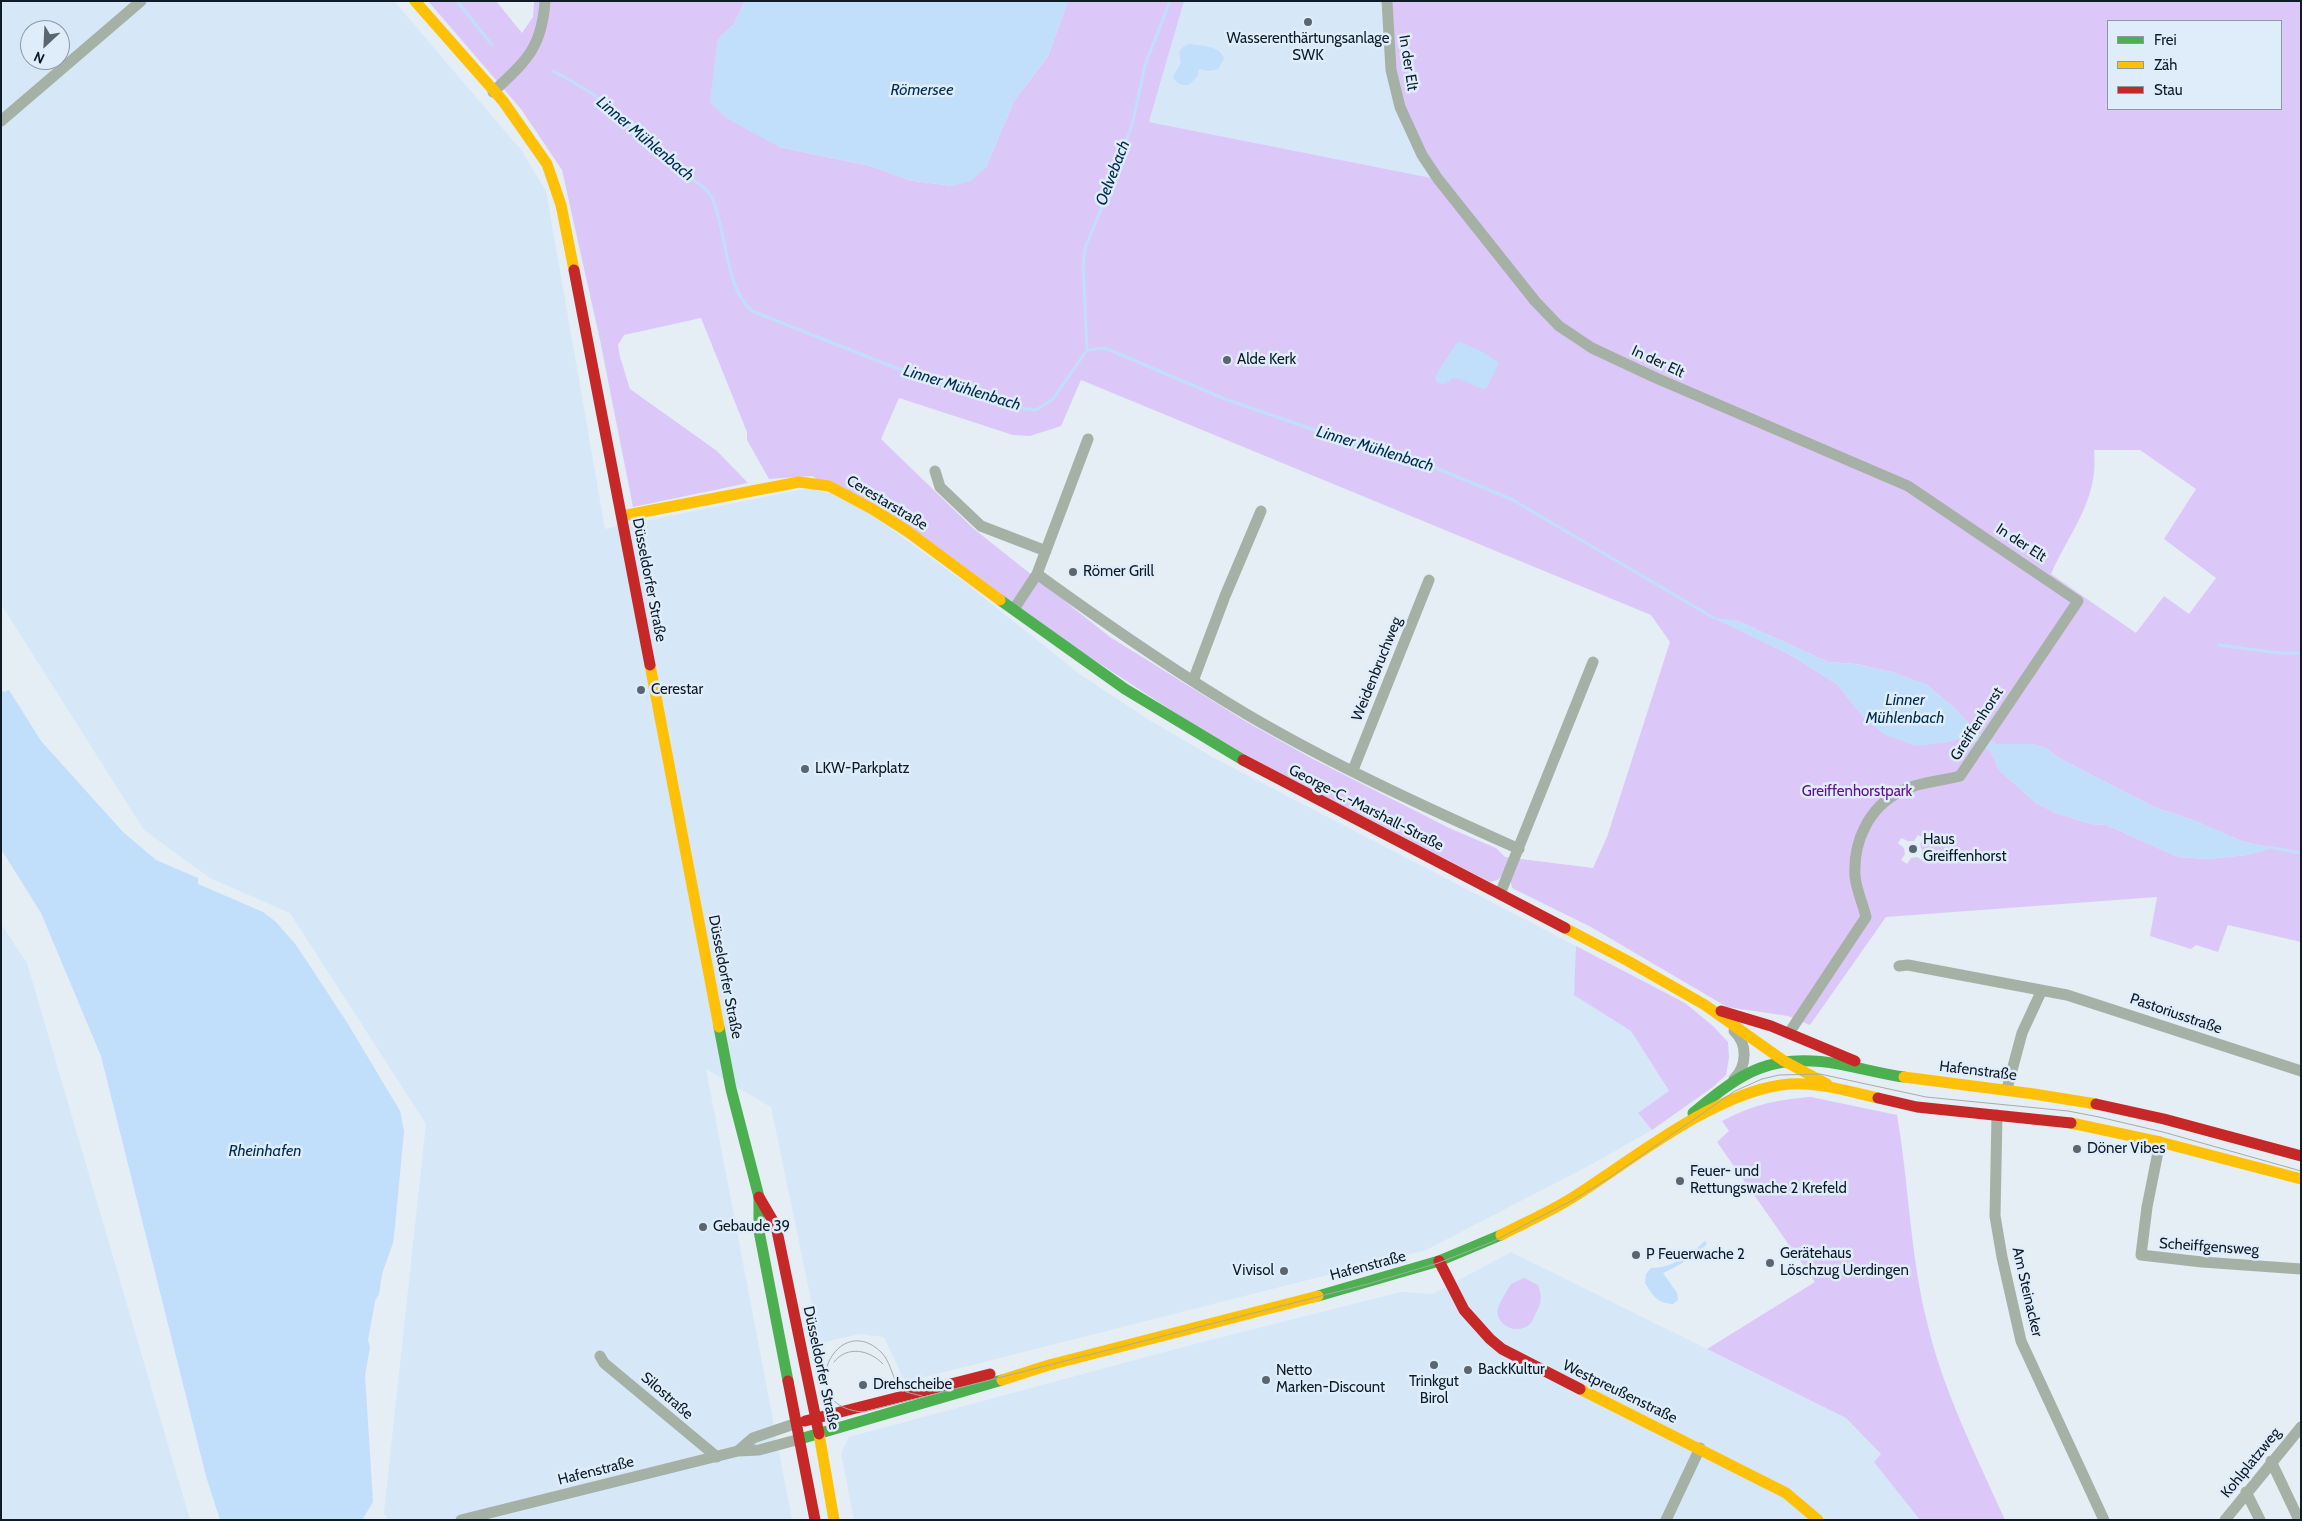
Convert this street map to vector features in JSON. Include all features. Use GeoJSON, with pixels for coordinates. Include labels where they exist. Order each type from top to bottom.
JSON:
{"type":"FeatureCollection","features":[{"type":"Feature","properties":{"kind":"main road","name":"Düsseldorfer Straße"},"geometry":{"type":"LineString","coordinates":[[415,1],[531,139],[548,166],[557,188],[622,516],[731,1089],[759,1197],[759,1231],[815,1520]]}},
{"type":"Feature","properties":{"kind":"main road","name":"Cerestarstraße"},"geometry":{"type":"LineString","coordinates":[[622,516],[799,482],[817,483],[845,493],[899,526],[1026,618]]}},
{"type":"Feature","properties":{"kind":"main road","name":"George-C.-Marshall-Straße"},"geometry":{"type":"LineString","coordinates":[[1026,618],[1125,689],[1221,748],[1289,786],[1628,961],[1705,1005],[1745,1039],[1836,1089]]}},
{"type":"Feature","properties":{"kind":"main road"},"geometry":{"type":"LineString","coordinates":[[1705,1005],[1763,1023],[1856,1062],[1895,1075]]}},
{"type":"Feature","properties":{"kind":"main road","name":"Hafenstraße"},"geometry":{"type":"LineString","coordinates":[[1669,1134],[1723,1089],[1746,1074],[1784,1061],[1821,1062],[1895,1075],[2007,1089],[2119,1108],[2301,1156]]}},
{"type":"Feature","properties":{"kind":"main road","name":"Hafenstraße"},"geometry":{"type":"LineString","coordinates":[[800,1439],[991,1384],[1049,1365],[1368,1283],[1439,1261],[1492,1240],[1572,1198],[1669,1134],[1723,1104],[1754,1091],[1781,1085],[1802,1084],[1836,1089],[1917,1107],[2076,1123],[2160,1142],[2301,1179]]}},
{"type":"Feature","properties":{"kind":"main road","name":"Düsseldorfer Straße"},"geometry":{"type":"LineString","coordinates":[[759,1197],[776,1226],[819,1434],[834,1520]]}},
{"type":"Feature","properties":{"kind":"main road","name":"Westpreußenstraße"},"geometry":{"type":"LineString","coordinates":[[1439,1261],[1450,1290],[1464,1313],[1478,1329],[1502,1349],[1786,1493],[1818,1520]]}},
{"type":"Feature","properties":{"kind":"main road","name":"Hafenstraße"},"geometry":{"type":"LineString","coordinates":[[797,1423],[956,1381],[1049,1365]]}},
{"type":"Feature","properties":{"kind":"street"},"geometry":{"type":"LineString","coordinates":[[1,121],[141,1]]}},
{"type":"Feature","properties":{"kind":"street"},"geometry":{"type":"LineString","coordinates":[[493,92],[530,55],[538,41],[544,20],[546,1]]}},
{"type":"Feature","properties":{"kind":"street","name":"In der Elt"},"geometry":{"type":"LineString","coordinates":[[1387,1],[1390,70],[1400,107],[1422,155],[1438,179],[1523,286],[1559,326],[1592,348],[1656,378],[1908,486],[2078,601]]}},
{"type":"Feature","properties":{"kind":"street"},"geometry":{"type":"LineString","coordinates":[[1014,609],[1037,574],[1088,439]]}},
{"type":"Feature","properties":{"kind":"street"},"geometry":{"type":"LineString","coordinates":[[935,471],[940,487],[980,526],[1046,551]]}},
{"type":"Feature","properties":{"kind":"street"},"geometry":{"type":"LineString","coordinates":[[1193,681],[1225,596],[1261,511]]}},
{"type":"Feature","properties":{"kind":"street"},"geometry":{"type":"LineString","coordinates":[[1037,574],[1116,632],[1248,715],[1450,818],[1519,849]]}},
{"type":"Feature","properties":{"kind":"street","name":"Weidenbruchweg"},"geometry":{"type":"LineString","coordinates":[[1353,770],[1429,580]]}},
{"type":"Feature","properties":{"kind":"street","name":"Greiffenhorst"},"geometry":{"type":"LineString","coordinates":[[1789,1033],[1866,917],[1855,877],[1858,843],[1868,820],[1882,803],[1902,790],[1960,776],[2078,601]]}},
{"type":"Feature","properties":{"kind":"street"},"geometry":{"type":"LineString","coordinates":[[1500,894],[1593,662]]}},
{"type":"Feature","properties":{"kind":"street","name":"Pastoriusstraße"},"geometry":{"type":"LineString","coordinates":[[1899,966],[1908,965],[1987,978],[2041,992],[2067,995],[2097,1003],[2301,1071]]}},
{"type":"Feature","properties":{"kind":"street"},"geometry":{"type":"LineString","coordinates":[[2007,1089],[2022,1033],[2041,992]]}},
{"type":"Feature","properties":{"kind":"street"},"geometry":{"type":"LineString","coordinates":[[1723,1089],[1740,1070],[1744,1061],[1745,1039],[1753,1026],[1763,1023]]}},
{"type":"Feature","properties":{"kind":"street","name":"Am Steinacker"},"geometry":{"type":"LineString","coordinates":[[1997,1115],[1995,1216],[2021,1341],[2104,1520]]}},
{"type":"Feature","properties":{"kind":"street","name":"Scheiffgensweg"},"geometry":{"type":"LineString","coordinates":[[2160,1142],[2146,1216],[2141,1255],[2202,1262],[2301,1269]]}},
{"type":"Feature","properties":{"kind":"street","name":"Silostraße"},"geometry":{"type":"LineString","coordinates":[[600,1356],[604,1362],[716,1457]]}},
{"type":"Feature","properties":{"kind":"street","name":"Hafenstraße"},"geometry":{"type":"LineString","coordinates":[[738,1451],[752,1438],[797,1423]]}},
{"type":"Feature","properties":{"kind":"street","name":"Kohlplatzweg"},"geometry":{"type":"LineString","coordinates":[[2225,1520],[2301,1426]]}},
{"type":"Feature","properties":{"kind":"street","name":"Hafenstraße"},"geometry":{"type":"LineString","coordinates":[[461,1520],[738,1451],[759,1450],[800,1439]]}},
{"type":"Feature","properties":{"kind":"street"},"geometry":{"type":"LineString","coordinates":[[1666,1520],[1700,1448]]}},
{"type":"Feature","properties":{"kind":"street"},"geometry":{"type":"LineString","coordinates":[[2271,1461],[2299,1520]]}},
{"type":"Feature","properties":{"kind":"street"},"geometry":{"type":"LineString","coordinates":[[2246,1492],[2260,1520]]}},
{"type":"Feature","properties":{"kind":"shaded area"},"geometry":{"type":"Polygon","coordinates":[[[1,1],[394,1],[521,150],[546,191],[605,529],[810,488],[834,495],[867,512],[960,579],[1081,675],[1146,718],[1214,758],[1576,946],[1575,995],[1631,1031],[1669,1092],[1638,1113],[1652,1130],[1592,1164],[1426,1250],[905,1382],[884,1337],[859,1334],[820,1343],[771,1107],[706,1069],[792,1520],[388,1520],[384,1513],[426,1124],[290,913],[210,878],[144,830],[1,604],[1,1]]]}},
{"type":"Feature","properties":{"kind":"shaded area"},"geometry":{"type":"Polygon","coordinates":[[[1184,1],[1384,1],[1402,126],[1432,179],[1149,122],[1184,1]]]}},
{"type":"Feature","properties":{"kind":"shaded area"},"geometry":{"type":"Polygon","coordinates":[[[1,924],[27,963],[190,1520],[1,1520],[1,924]]]}},
{"type":"Feature","properties":{"kind":"shaded area"},"geometry":{"type":"Polygon","coordinates":[[[1511,1252],[1846,1418],[1881,1454],[1875,1462],[1920,1520],[854,1520],[841,1453],[849,1437],[1191,1345],[1401,1292],[1433,1294],[1511,1252]]]}},
{"type":"Feature","properties":{"kind":"green space","name":"Greiffenhorstpark"},"geometry":{"type":"Polygon","coordinates":[[[428,1],[496,1],[522,33],[533,17],[534,1],[745,1],[734,24],[719,38],[717,43],[779,147],[871,166],[908,180],[952,186],[986,167],[1014,101],[1048,56],[1068,1],[1184,1],[1149,122],[1431,178],[1410,141],[1396,110],[1384,1],[2301,1],[2301,942],[2228,925],[2218,952],[2196,945],[2191,949],[2150,936],[2157,897],[1886,917],[1810,1025],[1788,1016],[1727,1007],[1591,927],[1512,888],[1507,864],[1499,879],[1490,882],[1223,744],[812,476],[769,479],[747,440],[747,432],[701,318],[624,335],[618,345],[620,357],[630,389],[717,451],[748,483],[633,507],[600,340],[562,170],[521,109],[428,1]],[[1081,380],[1061,426],[1030,436],[1013,435],[899,398],[881,439],[974,529],[1110,637],[1245,721],[1311,758],[1449,828],[1496,848],[1505,857],[1593,868],[1607,837],[1670,642],[1651,615],[1081,380]],[[2094,450],[2094,468],[2088,500],[2051,574],[2136,633],[2164,596],[2189,614],[2216,578],[2164,539],[2196,489],[2140,450],[2094,450]],[[1714,618],[1789,654],[1837,684],[1864,718],[1943,743],[1961,738],[1971,739],[1990,750],[1999,770],[2036,803],[2056,813],[2091,824],[2106,825],[2178,857],[2209,859],[2245,855],[2272,848],[2241,841],[2193,820],[2154,807],[2059,758],[2046,748],[2032,744],[1996,744],[1978,733],[1953,707],[1927,685],[1892,672],[1856,664],[1828,662],[1738,621],[1714,618]],[[1918,835],[1914,841],[1901,838],[1898,843],[1904,848],[1905,854],[1901,860],[1907,864],[1911,858],[1917,857],[1924,861],[1928,855],[1922,851],[1920,844],[1924,838],[1918,835]]]}},
{"type":"Feature","properties":{"kind":"green space"},"geometry":{"type":"Polygon","coordinates":[[[1576,946],[1685,1003],[1713,1026],[1728,1042],[1729,1058],[1726,1075],[1713,1087],[1652,1130],[1638,1113],[1669,1091],[1631,1031],[1574,995],[1576,946]]]}},
{"type":"Feature","properties":{"kind":"green space"},"geometry":{"type":"Polygon","coordinates":[[[1811,1097],[1897,1115],[1913,1245],[1927,1322],[1951,1398],[2005,1520],[1920,1520],[1874,1462],[1881,1454],[1846,1418],[1707,1349],[1815,1282],[1717,1142],[1729,1131],[1722,1121],[1734,1115],[1765,1104],[1811,1097]]]}},
{"type":"Feature","properties":{"kind":"green space"},"geometry":{"type":"Polygon","coordinates":[[[1524,1278],[1538,1285],[1541,1301],[1530,1324],[1514,1329],[1503,1324],[1498,1314],[1498,1308],[1511,1284],[1524,1278]]]}},
{"type":"Feature","properties":{"kind":"water","name":"Römersee"},"geometry":{"type":"Polygon","coordinates":[[[745,1],[1068,1],[1048,56],[1014,101],[986,167],[971,181],[952,186],[908,180],[871,166],[779,147],[726,118],[710,102],[717,43],[719,38],[734,24],[745,1]]]}},
{"type":"Feature","properties":{"kind":"water"},"geometry":{"type":"Polygon","coordinates":[[[1189,44],[1214,48],[1224,58],[1218,69],[1209,71],[1199,69],[1197,77],[1188,85],[1183,85],[1177,83],[1173,77],[1181,63],[1179,52],[1189,44]]]}},
{"type":"Feature","properties":{"kind":"water"},"geometry":{"type":"Polygon","coordinates":[[[1458,341],[1483,352],[1499,363],[1486,389],[1458,378],[1453,378],[1444,384],[1438,383],[1435,378],[1458,341]]]}},
{"type":"Feature","properties":{"kind":"water","name":"Linner Mühlenbach"},"geometry":{"type":"Polygon","coordinates":[[[1711,617],[1738,621],[1828,662],[1856,664],[1892,672],[1927,685],[1953,707],[1978,733],[1996,744],[2032,744],[2046,748],[2059,758],[2154,807],[2193,820],[2241,841],[2273,848],[2245,855],[2209,859],[2178,857],[2106,825],[2091,824],[2056,813],[2036,803],[1999,770],[1990,750],[1971,739],[1961,738],[1943,743],[1916,746],[1885,735],[1864,718],[1837,684],[1789,654],[1711,617]]]}},
{"type":"Feature","properties":{"kind":"water","name":"Rheinhafen"},"geometry":{"type":"Polygon","coordinates":[[[1,690],[4,692],[9,690],[41,741],[123,832],[156,860],[198,878],[198,884],[263,912],[276,922],[296,945],[348,1024],[400,1111],[404,1131],[393,1243],[382,1274],[379,1294],[375,1301],[368,1340],[370,1347],[365,1376],[373,1502],[362,1520],[220,1520],[206,1476],[101,1056],[41,913],[1,849],[1,690]]]}},
{"type":"Feature","properties":{"kind":"water"},"geometry":{"type":"Polygon","coordinates":[[[1705,1241],[1707,1244],[1697,1253],[1663,1273],[1677,1293],[1678,1300],[1673,1304],[1656,1298],[1645,1283],[1646,1274],[1651,1268],[1674,1263],[1687,1256],[1705,1241]]]}},
{"type":"Feature","properties":{"kind":"waterway","name":"Linner Mühlenbach"},"geometry":{"type":"LineString","coordinates":[[457,1],[492,45]]}},
{"type":"Feature","properties":{"kind":"waterway","name":"Oelvebach"},"geometry":{"type":"LineString","coordinates":[[1087,350],[1083,266],[1085,248],[1107,195],[1132,125],[1145,65],[1170,1]]}},
{"type":"Feature","properties":{"kind":"waterway","name":"Linner Mühlenbach"},"geometry":{"type":"LineString","coordinates":[[553,71],[581,87],[617,112],[682,173],[701,185],[709,193],[717,211],[736,288],[743,301],[752,311],[896,368],[1011,407],[1036,410],[1053,399],[1087,350],[1105,348],[1225,399],[1329,435],[1431,466],[1511,499],[1714,618]]}},
{"type":"Feature","properties":{"kind":"waterway"},"geometry":{"type":"LineString","coordinates":[[2219,645],[2279,653],[2301,653]]}},
{"type":"Feature","properties":{"kind":"waterway","name":"Linner Mühlenbach"},"geometry":{"type":"LineString","coordinates":[[2269,847],[2301,853]]}},
{"type":"Feature","properties":{"kind":"tram line"},"geometry":{"type":"LineString","coordinates":[[897,1383],[881,1352],[864,1342],[849,1342],[836,1351],[828,1364],[825,1380],[829,1395],[842,1406],[864,1412],[1368,1284],[1438,1263],[1492,1242],[1573,1200],[1606,1180],[1735,1091],[1762,1079],[1779,1075],[1820,1074],[1926,1097],[2068,1111],[2163,1132],[2301,1171]]}},
{"type":"Feature","properties":{"kind":"tram line"},"geometry":{"type":"LineString","coordinates":[[834,1362],[845,1353],[858,1351],[872,1355],[883,1364]]}},
{"type":"Feature","properties":{"kind":"tram line"},"geometry":{"type":"LineString","coordinates":[[894,1378],[906,1392],[922,1396]]}},
{"type":"Feature","properties":{"kind":"traffic: fast"},"geometry":{"type":"LineString","coordinates":[[1000,600],[1125,689],[1243,760]]}},
{"type":"Feature","properties":{"kind":"traffic: fast"},"geometry":{"type":"LineString","coordinates":[[719,1027],[731,1089],[759,1197],[759,1231],[788,1381]]}},
{"type":"Feature","properties":{"kind":"traffic: fast"},"geometry":{"type":"LineString","coordinates":[[1693,1113],[1727,1086],[1760,1068],[1777,1063],[1816,1061],[1904,1077]]}},
{"type":"Feature","properties":{"kind":"traffic: fast"},"geometry":{"type":"LineString","coordinates":[[1318,1296],[1439,1261],[1501,1235]]}},
{"type":"Feature","properties":{"kind":"traffic: fast"},"geometry":{"type":"LineString","coordinates":[[800,1439],[1002,1380]]}},
{"type":"Feature","properties":{"kind":"traffic: slow"},"geometry":{"type":"LineString","coordinates":[[415,1],[503,101],[547,164],[561,205],[574,270]]}},
{"type":"Feature","properties":{"kind":"traffic: slow"},"geometry":{"type":"LineString","coordinates":[[622,516],[799,482],[829,486],[874,510],[907,531],[1000,600]]}},
{"type":"Feature","properties":{"kind":"traffic: slow"},"geometry":{"type":"LineString","coordinates":[[650,665],[719,1027]]}},
{"type":"Feature","properties":{"kind":"traffic: slow"},"geometry":{"type":"LineString","coordinates":[[1565,928],[1705,1005],[1784,1061],[1827,1084]]}},
{"type":"Feature","properties":{"kind":"traffic: slow"},"geometry":{"type":"LineString","coordinates":[[1904,1077],[2096,1104]]}},
{"type":"Feature","properties":{"kind":"traffic: slow"},"geometry":{"type":"LineString","coordinates":[[1501,1235],[1548,1212],[1674,1130],[1728,1101],[1755,1091],[1781,1085],[1805,1084],[1830,1087],[1878,1098]]}},
{"type":"Feature","properties":{"kind":"traffic: slow"},"geometry":{"type":"LineString","coordinates":[[2071,1123],[2160,1142],[2301,1179]]}},
{"type":"Feature","properties":{"kind":"traffic: slow"},"geometry":{"type":"LineString","coordinates":[[1002,1380],[1049,1365],[1318,1296]]}},
{"type":"Feature","properties":{"kind":"traffic: slow"},"geometry":{"type":"LineString","coordinates":[[1580,1389],[1786,1493],[1818,1520]]}},
{"type":"Feature","properties":{"kind":"traffic: slow"},"geometry":{"type":"LineString","coordinates":[[819,1434],[834,1520]]}},
{"type":"Feature","properties":{"kind":"traffic: jam"},"geometry":{"type":"LineString","coordinates":[[574,270],[650,665]]}},
{"type":"Feature","properties":{"kind":"traffic: jam"},"geometry":{"type":"LineString","coordinates":[[1243,760],[1565,928]]}},
{"type":"Feature","properties":{"kind":"traffic: jam"},"geometry":{"type":"LineString","coordinates":[[1721,1011],[1771,1026],[1855,1061]]}},
{"type":"Feature","properties":{"kind":"traffic: jam"},"geometry":{"type":"LineString","coordinates":[[1878,1098],[1917,1107],[2071,1123]]}},
{"type":"Feature","properties":{"kind":"traffic: jam"},"geometry":{"type":"LineString","coordinates":[[2096,1104],[2164,1119],[2301,1156]]}},
{"type":"Feature","properties":{"kind":"traffic: jam"},"geometry":{"type":"LineString","coordinates":[[759,1197],[776,1226],[819,1434]]}},
{"type":"Feature","properties":{"kind":"traffic: jam"},"geometry":{"type":"LineString","coordinates":[[1439,1261],[1464,1310],[1490,1339],[1502,1349],[1580,1389]]}},
{"type":"Feature","properties":{"kind":"traffic: jam"},"geometry":{"type":"LineString","coordinates":[[805,1421],[990,1374]]}},
{"type":"Feature","properties":{"kind":"traffic: jam"},"geometry":{"type":"LineString","coordinates":[[788,1381],[815,1520]]}},
{"type":"Feature","properties":{"kind":"place","name":"Wasserenthärtungsanlage SWK"},"geometry":{"type":"Point","coordinates":[1308,22]}},
{"type":"Feature","properties":{"kind":"place","name":"Alde Kerk"},"geometry":{"type":"Point","coordinates":[1227,360]}},
{"type":"Feature","properties":{"kind":"place","name":"Römer Grill"},"geometry":{"type":"Point","coordinates":[1073,572]}},
{"type":"Feature","properties":{"kind":"place","name":"Cerestar"},"geometry":{"type":"Point","coordinates":[641,690]}},
{"type":"Feature","properties":{"kind":"place","name":"LKW-Parkplatz"},"geometry":{"type":"Point","coordinates":[805,769]}},
{"type":"Feature","properties":{"kind":"place","name":"Haus Greiffenhorst"},"geometry":{"type":"Point","coordinates":[1913,849]}},
{"type":"Feature","properties":{"kind":"place","name":"Döner Vibes"},"geometry":{"type":"Point","coordinates":[2077,1149]}},
{"type":"Feature","properties":{"kind":"place","name":"Feuer- und Rettungswache 2 Krefeld"},"geometry":{"type":"Point","coordinates":[1680,1181]}},
{"type":"Feature","properties":{"kind":"place","name":"Gebaude 39"},"geometry":{"type":"Point","coordinates":[703,1227]}},
{"type":"Feature","properties":{"kind":"place","name":"P Feuerwache 2"},"geometry":{"type":"Point","coordinates":[1636,1255]}},
{"type":"Feature","properties":{"kind":"place","name":"Gerätehaus Löschzug Uerdingen"},"geometry":{"type":"Point","coordinates":[1770,1263]}},
{"type":"Feature","properties":{"kind":"place","name":"Vivisol"},"geometry":{"type":"Point","coordinates":[1284,1271]}},
{"type":"Feature","properties":{"kind":"place","name":"Trinkgut Birol"},"geometry":{"type":"Point","coordinates":[1434,1365]}},
{"type":"Feature","properties":{"kind":"place","name":"BackKultur"},"geometry":{"type":"Point","coordinates":[1468,1370]}},
{"type":"Feature","properties":{"kind":"place","name":"Netto Marken-Discount"},"geometry":{"type":"Point","coordinates":[1266,1380]}},
{"type":"Feature","properties":{"kind":"place","name":"Drehscheibe"},"geometry":{"type":"Point","coordinates":[863,1385]}}]}
